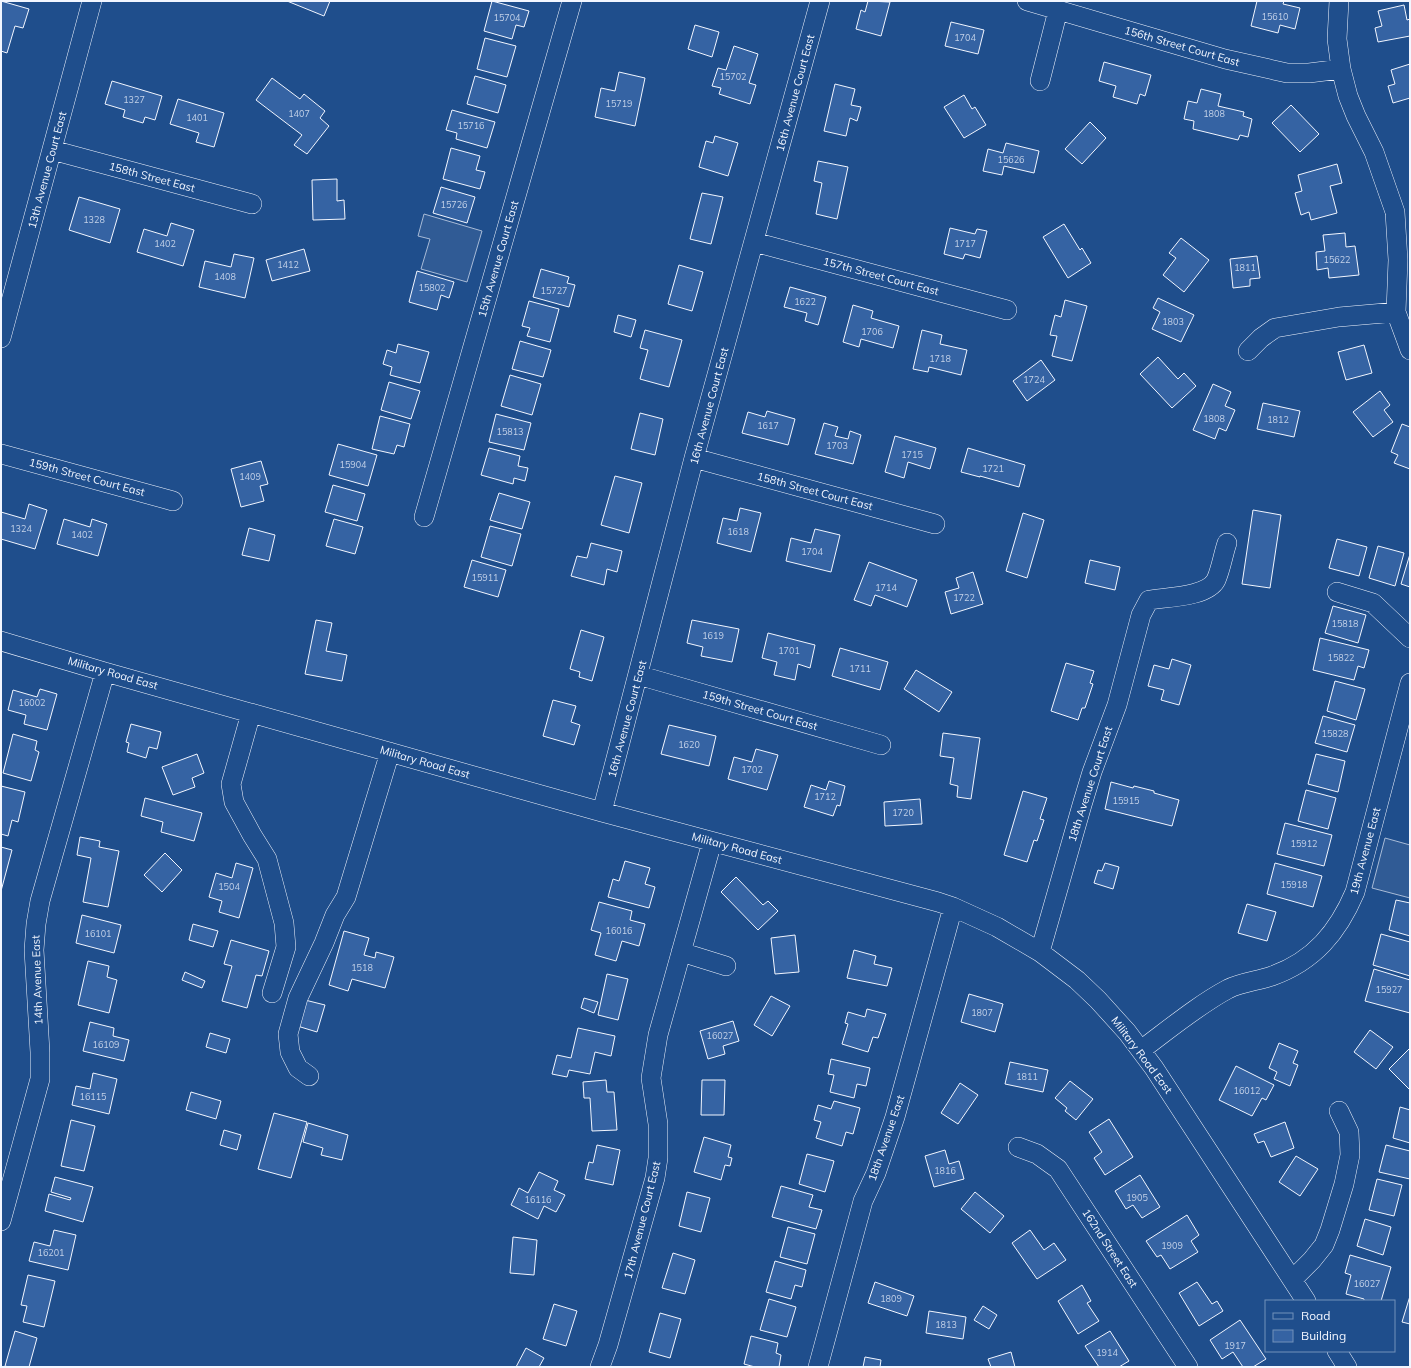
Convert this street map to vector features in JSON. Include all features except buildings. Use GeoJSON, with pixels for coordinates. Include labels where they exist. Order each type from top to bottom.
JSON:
{"type":"FeatureCollection","features":[{"type":"Feature","properties":{"kind":"street","name":"13th Avenue Court East"},"geometry":{"type":"LineString","coordinates":[[1,338],[92,1]]}},
{"type":"Feature","properties":{"kind":"street","name":"15th Avenue Court East"},"geometry":{"type":"LineString","coordinates":[[424,518],[572,1]]}},
{"type":"Feature","properties":{"kind":"street","name":"16th Avenue Court East"},"geometry":{"type":"LineString","coordinates":[[602,812],[694,458],[820,1]]}},
{"type":"Feature","properties":{"kind":"street","name":"156th Street Court East"},"geometry":{"type":"LineString","coordinates":[[1027,1],[1225,59],[1287,73],[1309,74],[1341,69]]}},
{"type":"Feature","properties":{"kind":"street"},"geometry":{"type":"LineString","coordinates":[[1339,1],[1337,39],[1341,69],[1348,96],[1356,116],[1402,211],[1396,312],[1410,350]]}},
{"type":"Feature","properties":{"kind":"street"},"geometry":{"type":"LineString","coordinates":[[1040,81],[1058,10]]}},
{"type":"Feature","properties":{"kind":"street","name":"158th Street East"},"geometry":{"type":"LineString","coordinates":[[52,150],[252,204]]}},
{"type":"Feature","properties":{"kind":"street","name":"157th Street Court East"},"geometry":{"type":"LineString","coordinates":[[754,242],[1007,310]]}},
{"type":"Feature","properties":{"kind":"street"},"geometry":{"type":"LineString","coordinates":[[1248,351],[1261,338],[1275,328],[1339,317],[1396,312]]}},
{"type":"Feature","properties":{"kind":"street","name":"159th Street Court East"},"geometry":{"type":"LineString","coordinates":[[1,454],[173,501]]}},
{"type":"Feature","properties":{"kind":"street","name":"158th Street Court East"},"geometry":{"type":"LineString","coordinates":[[694,458],[936,524]]}},
{"type":"Feature","properties":{"kind":"street","name":"18th Avenue Court East"},"geometry":{"type":"LineString","coordinates":[[1040,952],[1092,772],[1117,705],[1141,615],[1149,600],[1197,593],[1208,588],[1216,580],[1226,543]]}},
{"type":"Feature","properties":{"kind":"street"},"geometry":{"type":"LineString","coordinates":[[1337,592],[1373,603],[1410,638]]}},
{"type":"Feature","properties":{"kind":"street","name":"Military Road East"},"geometry":{"type":"LineString","coordinates":[[1,641],[105,672],[602,812],[938,902],[998,927],[1040,952],[1077,980],[1098,1000],[1127,1032],[1158,1074],[1305,1300]]}},
{"type":"Feature","properties":{"kind":"street","name":"14th Avenue East"},"geometry":{"type":"LineString","coordinates":[[1,1221],[40,1079],[40,1052],[34,950],[40,901],[105,672]]}},
{"type":"Feature","properties":{"kind":"street","name":"159th Street Court East"},"geometry":{"type":"LineString","coordinates":[[638,675],[882,745]]}},
{"type":"Feature","properties":{"kind":"street","name":"19th Avenue East"},"geometry":{"type":"LineString","coordinates":[[1140,1050],[1216,995],[1237,986],[1272,976],[1289,969],[1307,958],[1326,941],[1338,926],[1349,907],[1355,892],[1410,684]]}},
{"type":"Feature","properties":{"kind":"street"},"geometry":{"type":"LineString","coordinates":[[251,712],[232,784],[234,802],[267,859],[284,923],[286,947],[272,993]]}},
{"type":"Feature","properties":{"kind":"street"},"geometry":{"type":"LineString","coordinates":[[309,1076],[298,1068],[290,1052],[288,1034],[298,998],[324,943],[335,915],[346,897],[390,752]]}},
{"type":"Feature","properties":{"kind":"street","name":"17th Avenue Court East"},"geometry":{"type":"LineString","coordinates":[[600,1367],[608,1345],[655,1178],[658,1158],[658,1124],[651,1078],[658,1035],[712,842]]}},
{"type":"Feature","properties":{"kind":"street","name":"18th Avenue East"},"geometry":{"type":"LineString","coordinates":[[818,1367],[863,1200],[876,1173],[895,1117],[953,907]]}},
{"type":"Feature","properties":{"kind":"street"},"geometry":{"type":"LineString","coordinates":[[681,952],[726,966]]}},
{"type":"Feature","properties":{"kind":"street"},"geometry":{"type":"LineString","coordinates":[[1293,1279],[1324,1246],[1344,1184],[1350,1155],[1349,1132],[1339,1111]]}},
{"type":"Feature","properties":{"kind":"street","name":"162nd Street East"},"geometry":{"type":"LineString","coordinates":[[1018,1147],[1037,1154],[1058,1169],[1188,1367]]}},
{"type":"Feature","properties":{"kind":"street"},"geometry":{"type":"LineString","coordinates":[[1338,1352],[1347,1367]]}},
{"type":"Feature","properties":{"kind":"shaded area"},"geometry":{"type":"Polygon","coordinates":[[[424,214],[482,231],[467,282],[421,269],[430,239],[418,236],[424,214]]]}},
{"type":"Feature","properties":{"kind":"shaded area"},"geometry":{"type":"Polygon","coordinates":[[[1385,838],[1410,845],[1410,898],[1372,888],[1385,838]]]}}]}
